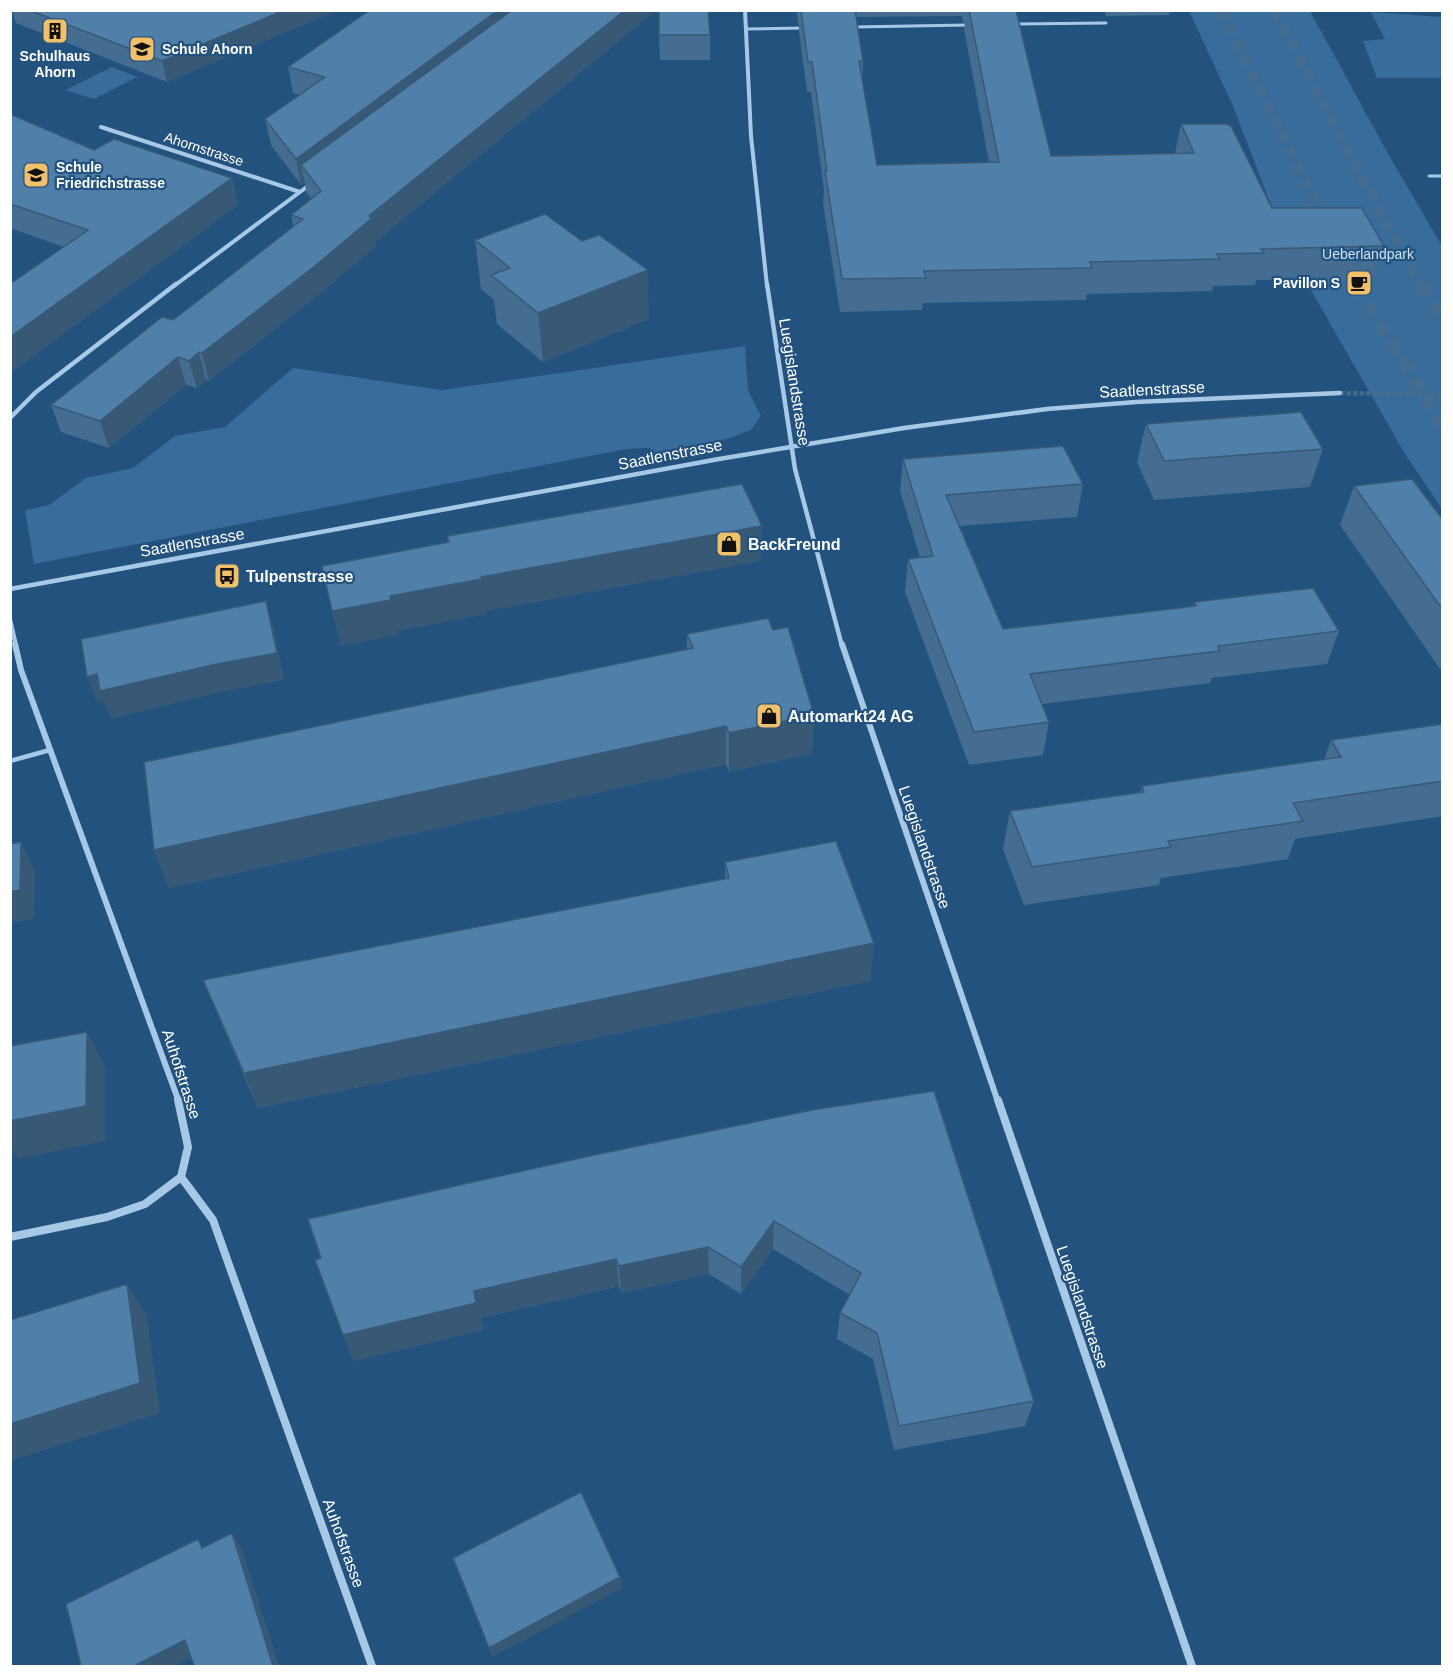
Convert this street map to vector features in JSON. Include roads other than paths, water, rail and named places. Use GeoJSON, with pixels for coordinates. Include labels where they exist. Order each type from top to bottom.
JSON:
{"type":"FeatureCollection","features":[{"type":"Feature","properties":{"kind":"street","name":"Luegislandstrasse"},"geometry":{"type":"LineString","coordinates":[[745,10],[748,92],[764,261],[791,446],[843,650],[1192,1666]]}},
{"type":"Feature","properties":{"kind":"street","name":"Ahornstrasse"},"geometry":{"type":"LineString","coordinates":[[101,127],[300,192]]}},
{"type":"Feature","properties":{"kind":"street"},"geometry":{"type":"LineString","coordinates":[[10,418],[36,392],[111,333],[319,178]]}},
{"type":"Feature","properties":{"kind":"street","name":"Saatlenstrasse"},"geometry":{"type":"LineString","coordinates":[[10,589],[791,446],[1047,409],[1136,402],[1340,393]]}},
{"type":"Feature","properties":{"kind":"street","name":"Auhofstrasse"},"geometry":{"type":"LineString","coordinates":[[10,620],[21,670],[180,1107],[188,1147],[181,1177],[213,1220],[372,1666]]}},
{"type":"Feature","properties":{"kind":"street"},"geometry":{"type":"LineString","coordinates":[[10,1237],[107,1217],[145,1204],[181,1177]]}},
{"type":"Feature","properties":{"kind":"lane"},"geometry":{"type":"LineString","coordinates":[[1006,24],[1106,23]]}},
{"type":"Feature","properties":{"kind":"lane"},"geometry":{"type":"LineString","coordinates":[[848,27],[972,25]]}},
{"type":"Feature","properties":{"kind":"lane"},"geometry":{"type":"LineString","coordinates":[[746,29],[804,28]]}},
{"type":"Feature","properties":{"kind":"lane"},"geometry":{"type":"LineString","coordinates":[[1429,176],[1443,176]]}},
{"type":"Feature","properties":{"kind":"lane"},"geometry":{"type":"LineString","coordinates":[[10,761],[50,750]]}},
{"type":"Feature","properties":{"kind":"tunnel"},"geometry":{"type":"LineString","coordinates":[[1221,10],[1328,228]]}},
{"type":"Feature","properties":{"kind":"tunnel"},"geometry":{"type":"LineString","coordinates":[[1275,10],[1344,145],[1422,286]]}},
{"type":"Feature","properties":{"kind":"tunnel"},"geometry":{"type":"LineString","coordinates":[[1343,258],[1358,286]]}},
{"type":"Feature","properties":{"kind":"tunnel"},"geometry":{"type":"LineString","coordinates":[[1357,284],[1373,314],[1442,424]]}},
{"type":"Feature","properties":{"kind":"tunnel"},"geometry":{"type":"LineString","coordinates":[[1421,284],[1442,322]]}},
{"type":"Feature","properties":{"kind":"tunnel"},"geometry":{"type":"LineString","coordinates":[[1340,393],[1442,395]]}},
{"type":"Feature","properties":{"kind":"place","name":"Schulhaus Ahorn"},"geometry":{"type":"Point","coordinates":[55,31]}},
{"type":"Feature","properties":{"kind":"place","name":"Schule Ahorn"},"geometry":{"type":"Point","coordinates":[142,49]}},
{"type":"Feature","properties":{"kind":"place","name":"Schule Friedrichstrasse"},"geometry":{"type":"Point","coordinates":[36,175]}},
{"type":"Feature","properties":{"kind":"place","name":"Pavillon S"},"geometry":{"type":"Point","coordinates":[1359,283]}},
{"type":"Feature","properties":{"kind":"place","name":"BackFreund"},"geometry":{"type":"Point","coordinates":[729,544]}},
{"type":"Feature","properties":{"kind":"place","name":"Tulpenstrasse"},"geometry":{"type":"Point","coordinates":[227,576]}},
{"type":"Feature","properties":{"kind":"place","name":"Automarkt24 AG"},"geometry":{"type":"Point","coordinates":[769,716]}},
{"type":"Feature","properties":{"kind":"park label","name":"Ueberlandpark"},"geometry":{"type":"Point","coordinates":[1368,254]}}]}
